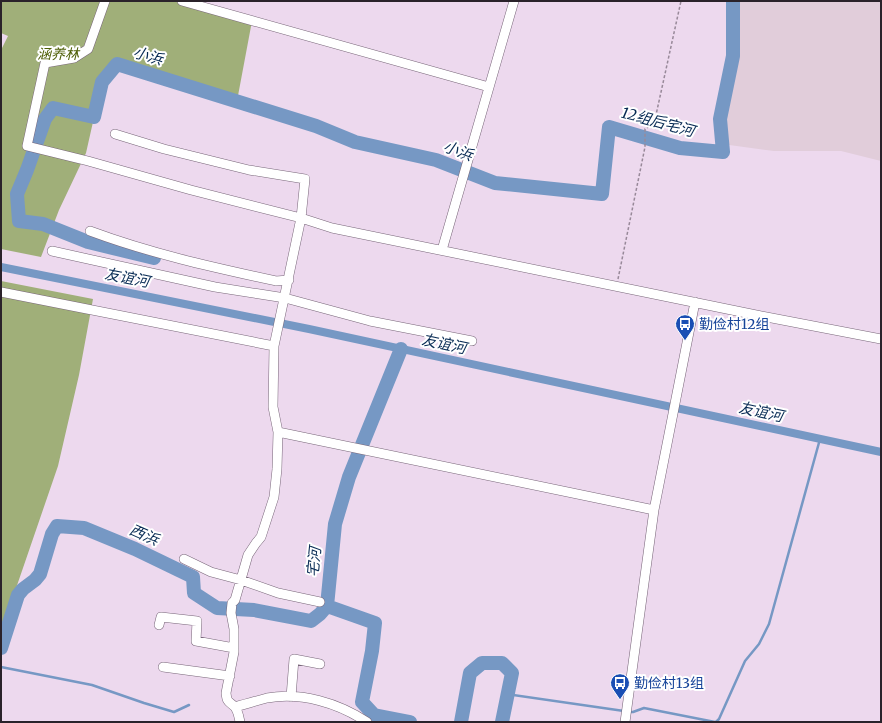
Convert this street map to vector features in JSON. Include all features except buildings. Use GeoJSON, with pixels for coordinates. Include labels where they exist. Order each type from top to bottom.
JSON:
{"type":"FeatureCollection","features":[{"type":"Feature","properties":{"kind":"street"},"geometry":{"type":"LineString","coordinates":[[105,1],[88,49],[74,58],[45,63],[27,146],[301,218],[332,228],[881,339]]}},
{"type":"Feature","properties":{"kind":"street"},"geometry":{"type":"LineString","coordinates":[[182,1],[489,87]]}},
{"type":"Feature","properties":{"kind":"street"},"geometry":{"type":"LineString","coordinates":[[442,250],[514,1]]}},
{"type":"Feature","properties":{"kind":"street"},"geometry":{"type":"LineString","coordinates":[[115,134],[164,149],[249,170],[305,179],[301,218],[274,346],[273,407],[278,432],[277,469],[274,497],[262,537],[256,542],[248,555],[235,600],[232,602],[231,610],[234,629],[234,648],[227,698],[228,702],[235,707],[240,722]]}},
{"type":"Feature","properties":{"kind":"street"},"geometry":{"type":"LineString","coordinates":[[90,231],[166,256],[276,281],[289,280]]}},
{"type":"Feature","properties":{"kind":"street"},"geometry":{"type":"LineString","coordinates":[[52,251],[370,321],[472,341]]}},
{"type":"Feature","properties":{"kind":"street"},"geometry":{"type":"LineString","coordinates":[[1,292],[274,346]]}},
{"type":"Feature","properties":{"kind":"street"},"geometry":{"type":"LineString","coordinates":[[625,720],[654,510],[678,395],[695,302]]}},
{"type":"Feature","properties":{"kind":"street"},"geometry":{"type":"LineString","coordinates":[[278,432],[654,510]]}},
{"type":"Feature","properties":{"kind":"street"},"geometry":{"type":"LineString","coordinates":[[184,559],[211,572],[241,580],[278,594],[320,602]]}},
{"type":"Feature","properties":{"kind":"street"},"geometry":{"type":"LineString","coordinates":[[159,625],[161,616],[197,621],[196,641],[234,648]]}},
{"type":"Feature","properties":{"kind":"street"},"geometry":{"type":"LineString","coordinates":[[291,696],[294,659],[320,664]]}},
{"type":"Feature","properties":{"kind":"street"},"geometry":{"type":"LineString","coordinates":[[163,667],[230,676]]}},
{"type":"Feature","properties":{"kind":"street"},"geometry":{"type":"LineString","coordinates":[[235,707],[268,698],[291,696],[301,697],[333,704],[367,722]]}},
{"type":"Feature","properties":{"kind":"path"},"geometry":{"type":"LineString","coordinates":[[617,286],[645,147],[645,129],[654,124],[681,1]]}},
{"type":"Feature","properties":{"kind":"shaded area"},"geometry":{"type":"Polygon","coordinates":[[[735,1],[881,1],[881,161],[841,151],[774,151],[722,144],[735,1]]]}},
{"type":"Feature","properties":{"kind":"green space","name":"涵养林"},"geometry":{"type":"Polygon","coordinates":[[[1,1],[182,1],[252,21],[237,101],[117,64],[102,82],[86,153],[59,210],[41,257],[1,249],[1,50],[8,36],[1,33],[1,1]]]}},
{"type":"Feature","properties":{"kind":"green space"},"geometry":{"type":"Polygon","coordinates":[[[1,281],[93,299],[79,375],[58,466],[1,632],[1,281]]]}},
{"type":"Feature","properties":{"kind":"waterway","name":"小浜"},"geometry":{"type":"LineString","coordinates":[[154,258],[88,242],[43,224],[19,221],[17,194],[45,119],[53,108],[94,117],[102,82],[117,64],[316,126],[355,142],[436,160],[495,183],[602,194],[609,127],[680,148],[723,152],[720,119],[733,56],[733,1]]}},
{"type":"Feature","properties":{"kind":"waterway","name":"友谊河"},"geometry":{"type":"LineString","coordinates":[[1,267],[309,329],[881,452]]}},
{"type":"Feature","properties":{"kind":"waterway","name":"宅河"},"geometry":{"type":"LineString","coordinates":[[401,349],[349,477],[335,524],[327,606],[375,623],[372,651],[362,702],[374,715],[410,722]]}},
{"type":"Feature","properties":{"kind":"waterway"},"geometry":{"type":"LineString","coordinates":[[716,722],[719,719],[745,661],[759,644],[769,624],[820,439]]}},
{"type":"Feature","properties":{"kind":"waterway","name":"西浜"},"geometry":{"type":"LineString","coordinates":[[1,648],[18,595],[40,574],[52,534],[57,526],[84,528],[135,549],[193,577],[194,593],[217,608],[254,610],[311,621],[327,606]]}},
{"type":"Feature","properties":{"kind":"waterway","name":"宅河"},"geometry":{"type":"LineString","coordinates":[[461,722],[470,673],[482,663],[502,663],[512,673],[502,722]]}},
{"type":"Feature","properties":{"kind":"waterway"},"geometry":{"type":"LineString","coordinates":[[1,667],[92,685],[174,712],[189,705]]}},
{"type":"Feature","properties":{"kind":"waterway"},"geometry":{"type":"LineString","coordinates":[[507,694],[624,711]]}},
{"type":"Feature","properties":{"kind":"waterway"},"geometry":{"type":"LineString","coordinates":[[628,712],[633,712],[644,708],[715,722]]}},
{"type":"Feature","properties":{"kind":"place","name":"勤俭村12组"},"geometry":{"type":"Point","coordinates":[685,341]}},
{"type":"Feature","properties":{"kind":"place","name":"勤俭村13组"},"geometry":{"type":"Point","coordinates":[620,700]}},
{"type":"Feature","properties":{"kind":"water label","name":"12组后宅河"},"geometry":{"type":"Point","coordinates":[658,122]}}]}
